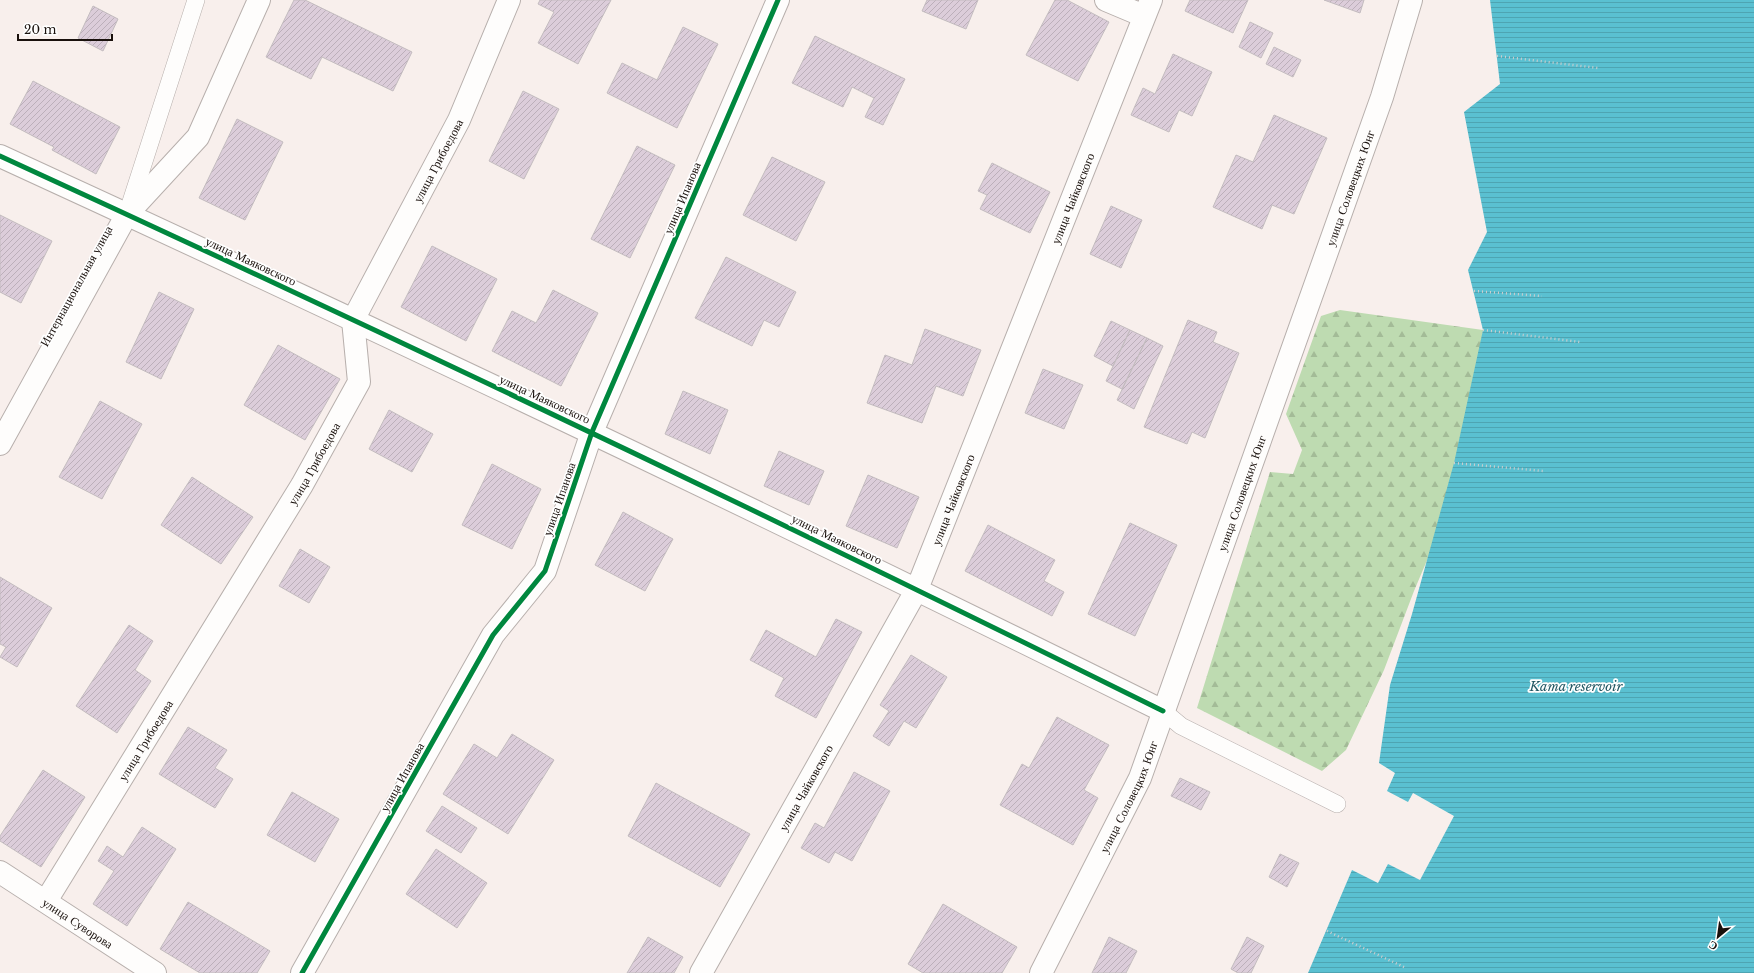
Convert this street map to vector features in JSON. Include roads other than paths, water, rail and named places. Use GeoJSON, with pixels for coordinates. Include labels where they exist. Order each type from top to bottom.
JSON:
{"type":"FeatureCollection","features":[{"type":"Feature","properties":{"kind":"street","name":"Интернациональная улица"},"geometry":{"type":"LineString","coordinates":[[0,444],[127,214],[198,137],[259,0]]}},
{"type":"Feature","properties":{"kind":"street","name":"улица Грибоедова"},"geometry":{"type":"LineString","coordinates":[[46,901],[302,484],[359,382],[352,320],[459,120],[510,0]]}},
{"type":"Feature","properties":{"kind":"street","name":"улица Ипанова"},"geometry":{"type":"LineString","coordinates":[[302,973],[493,635],[545,571],[592,432],[778,0]]}},
{"type":"Feature","properties":{"kind":"street"},"geometry":{"type":"LineString","coordinates":[[1106,0],[1148,8]]}},
{"type":"Feature","properties":{"kind":"street","name":"улица Соловецких Юнг"},"geometry":{"type":"LineString","coordinates":[[1040,973],[1140,778],[1382,97],[1411,0]]}},
{"type":"Feature","properties":{"kind":"street","name":"улица Чайковского"},"geometry":{"type":"LineString","coordinates":[[701,973],[917,588],[1148,8]]}},
{"type":"Feature","properties":{"kind":"street","name":"улица Маяковского"},"geometry":{"type":"LineString","coordinates":[[0,156],[592,432],[917,588],[1163,711]]}},
{"type":"Feature","properties":{"kind":"street","name":"улица Суворова"},"geometry":{"type":"LineString","coordinates":[[0,872],[155,973]]}},
{"type":"Feature","properties":{"kind":"lane"},"geometry":{"type":"LineString","coordinates":[[127,214],[196,0]]}},
{"type":"Feature","properties":{"kind":"lane"},"geometry":{"type":"LineString","coordinates":[[1163,711],[1181,726],[1337,804]]}},
{"type":"Feature","properties":{"kind":"water","name":"Kama reservoir"},"geometry":{"type":"Polygon","coordinates":[[[1490,0],[1754,0],[1754,973],[1308,973],[1352,870],[1378,883],[1388,864],[1420,880],[1454,816],[1413,793],[1408,802],[1387,791],[1395,773],[1379,763],[1390,685],[1412,614],[1454,463],[1483,330],[1468,270],[1487,232],[1464,112],[1500,84],[1490,0]]]}}]}
